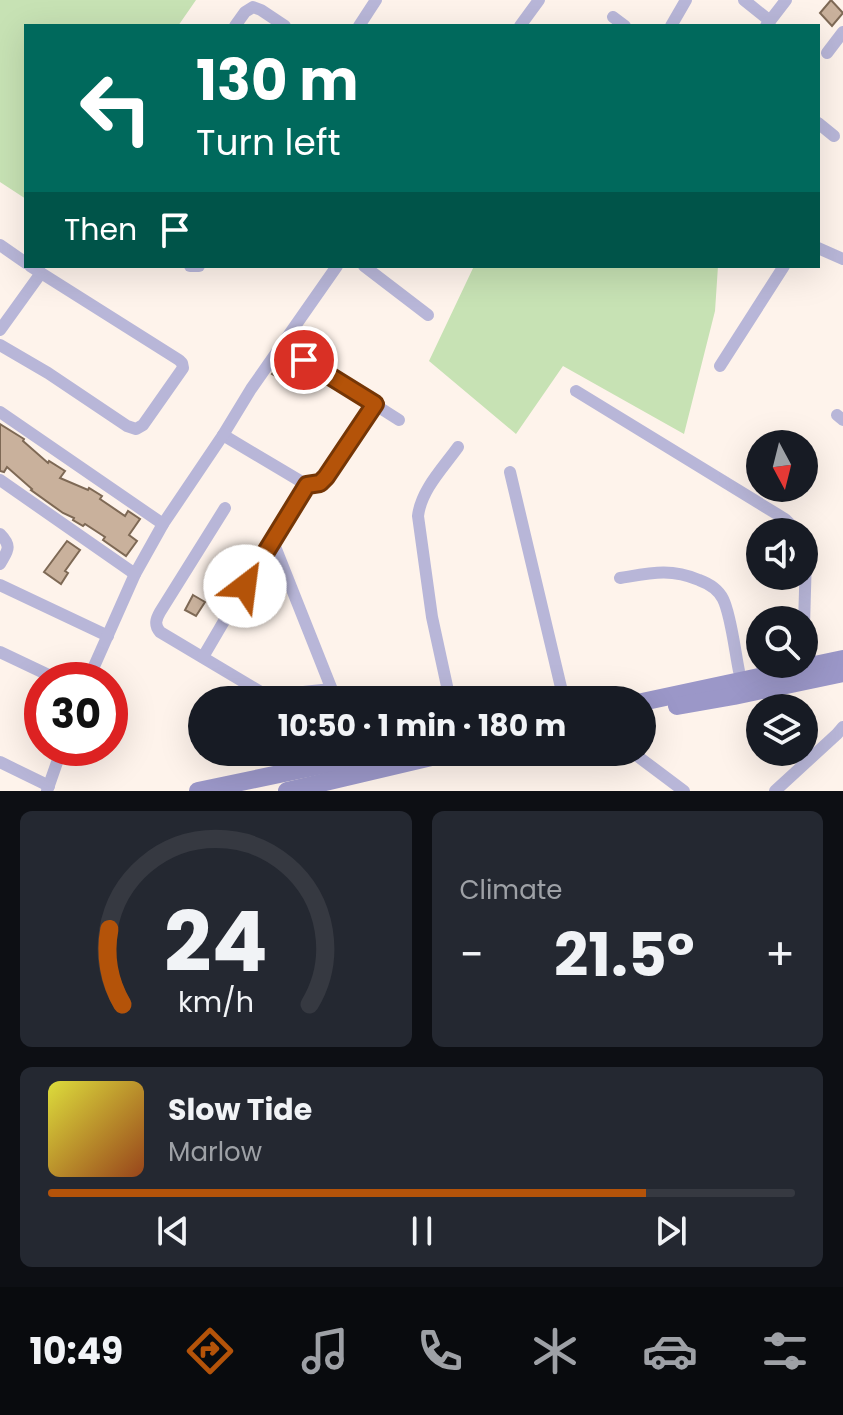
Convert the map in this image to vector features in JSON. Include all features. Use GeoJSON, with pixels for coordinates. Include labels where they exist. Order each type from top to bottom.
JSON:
{"type":"FeatureCollection","features":[{"type":"Feature","properties":{"kind":"main road"},"geometry":{"type":"LineString","coordinates":[[818,655],[843,650]]}},
{"type":"Feature","properties":{"kind":"main road"},"geometry":{"type":"LineString","coordinates":[[656,698],[843,659]]}},
{"type":"Feature","properties":{"kind":"main road"},"geometry":{"type":"LineString","coordinates":[[656,692],[746,670]]}},
{"type":"Feature","properties":{"kind":"main road"},"geometry":{"type":"LineString","coordinates":[[656,706],[664,708],[734,696],[843,673]]}},
{"type":"Feature","properties":{"kind":"main road"},"geometry":{"type":"LineString","coordinates":[[198,791],[307,766]]}},
{"type":"Feature","properties":{"kind":"main road"},"geometry":{"type":"LineString","coordinates":[[287,791],[392,766]]}},
{"type":"Feature","properties":{"kind":"street"},"geometry":{"type":"LineString","coordinates":[[360,24],[376,0]]}},
{"type":"Feature","properties":{"kind":"street"},"geometry":{"type":"LineString","coordinates":[[521,24],[539,0]]}},
{"type":"Feature","properties":{"kind":"street"},"geometry":{"type":"LineString","coordinates":[[672,24],[686,0]]}},
{"type":"Feature","properties":{"kind":"street"},"geometry":{"type":"LineString","coordinates":[[744,0],[768,23],[786,0]]}},
{"type":"Feature","properties":{"kind":"street"},"geometry":{"type":"LineString","coordinates":[[236,24],[253,7],[282,24]]}},
{"type":"Feature","properties":{"kind":"street"},"geometry":{"type":"LineString","coordinates":[[613,17],[622,24]]}},
{"type":"Feature","properties":{"kind":"street"},"geometry":{"type":"LineString","coordinates":[[827,53],[843,32]]}},
{"type":"Feature","properties":{"kind":"street"},"geometry":{"type":"LineString","coordinates":[[820,125],[834,136]]}},
{"type":"Feature","properties":{"kind":"street"},"geometry":{"type":"LineString","coordinates":[[0,245],[24,262]]}},
{"type":"Feature","properties":{"kind":"street"},"geometry":{"type":"LineString","coordinates":[[820,249],[843,259]]}},
{"type":"Feature","properties":{"kind":"street"},"geometry":{"type":"LineString","coordinates":[[0,330],[31,268]]}},
{"type":"Feature","properties":{"kind":"street"},"geometry":{"type":"LineString","coordinates":[[0,345],[136,429],[143,425],[181,372],[182,363],[179,360],[34,268]]}},
{"type":"Feature","properties":{"kind":"street"},"geometry":{"type":"LineString","coordinates":[[96,662],[135,574],[163,524],[336,268]]}},
{"type":"Feature","properties":{"kind":"street"},"geometry":{"type":"LineString","coordinates":[[367,268],[428,315]]}},
{"type":"Feature","properties":{"kind":"street"},"geometry":{"type":"LineString","coordinates":[[720,366],[783,268]]}},
{"type":"Feature","properties":{"kind":"street"},"geometry":{"type":"LineString","coordinates":[[281,345],[399,420]]}},
{"type":"Feature","properties":{"kind":"street"},"geometry":{"type":"LineString","coordinates":[[576,391],[783,518]]}},
{"type":"Feature","properties":{"kind":"street"},"geometry":{"type":"LineString","coordinates":[[223,435],[307,485],[320,483],[375,404]]}},
{"type":"Feature","properties":{"kind":"street"},"geometry":{"type":"LineString","coordinates":[[0,412],[163,524]]}},
{"type":"Feature","properties":{"kind":"street"},"geometry":{"type":"LineString","coordinates":[[447,686],[432,617],[418,516],[426,493],[458,447]]}},
{"type":"Feature","properties":{"kind":"street"},"geometry":{"type":"LineString","coordinates":[[510,472],[561,686]]}},
{"type":"Feature","properties":{"kind":"street"},"geometry":{"type":"LineString","coordinates":[[0,480],[135,574]]}},
{"type":"Feature","properties":{"kind":"street"},"geometry":{"type":"LineString","coordinates":[[203,657],[307,485]]}},
{"type":"Feature","properties":{"kind":"street"},"geometry":{"type":"LineString","coordinates":[[225,508],[156,622],[160,632],[251,686]]}},
{"type":"Feature","properties":{"kind":"street"},"geometry":{"type":"LineString","coordinates":[[0,534],[8,542],[0,564]]}},
{"type":"Feature","properties":{"kind":"street"},"geometry":{"type":"LineString","coordinates":[[272,539],[330,686]]}},
{"type":"Feature","properties":{"kind":"street"},"geometry":{"type":"LineString","coordinates":[[620,578],[672,572],[708,583],[716,589],[725,603],[739,671]]}},
{"type":"Feature","properties":{"kind":"street"},"geometry":{"type":"LineString","coordinates":[[0,585],[108,636]]}},
{"type":"Feature","properties":{"kind":"street"},"geometry":{"type":"LineString","coordinates":[[0,652],[24,663]]}},
{"type":"Feature","properties":{"kind":"street"},"geometry":{"type":"LineString","coordinates":[[775,791],[843,727]]}},
{"type":"Feature","properties":{"kind":"street"},"geometry":{"type":"LineString","coordinates":[[0,762],[48,789],[56,766]]}},
{"type":"Feature","properties":{"kind":"street"},"geometry":{"type":"LineString","coordinates":[[651,766],[684,791]]}},
{"type":"Feature","properties":{"kind":"green space"},"geometry":{"type":"Polygon","coordinates":[[[0,0],[196,0],[179,24],[24,24],[24,198],[0,182],[0,0]]]}},
{"type":"Feature","properties":{"kind":"green space"},"geometry":{"type":"Polygon","coordinates":[[[473,268],[718,268],[715,311],[684,434],[563,366],[516,434],[429,361],[473,268]]]}},
{"type":"Feature","properties":{"kind":"building"},"geometry":{"type":"Polygon","coordinates":[[[831,0],[843,13],[832,26],[820,13],[831,0]]]}},
{"type":"Feature","properties":{"kind":"building"},"geometry":{"type":"Polygon","coordinates":[[[283,359],[300,370],[290,385],[272,374],[283,359]]]}},
{"type":"Feature","properties":{"kind":"building"},"geometry":{"type":"Polygon","coordinates":[[[0,424],[24,439],[48,463],[65,471],[60,478],[89,488],[125,516],[128,511],[140,519],[129,535],[137,541],[126,556],[103,540],[105,537],[73,520],[31,490],[7,467],[4,472],[0,471],[0,424]]]}},
{"type":"Feature","properties":{"kind":"building"},"geometry":{"type":"Polygon","coordinates":[[[67,541],[80,550],[65,571],[68,573],[61,584],[44,572],[67,541]]]}},
{"type":"Feature","properties":{"kind":"building"},"geometry":{"type":"Polygon","coordinates":[[[193,595],[205,602],[196,616],[185,610],[193,595]]]}},
{"type":"Feature","properties":{"kind":"route"},"geometry":{"type":"LineString","coordinates":[[245,586],[307,485],[320,483],[326,477],[375,404],[304,360]]}}]}
